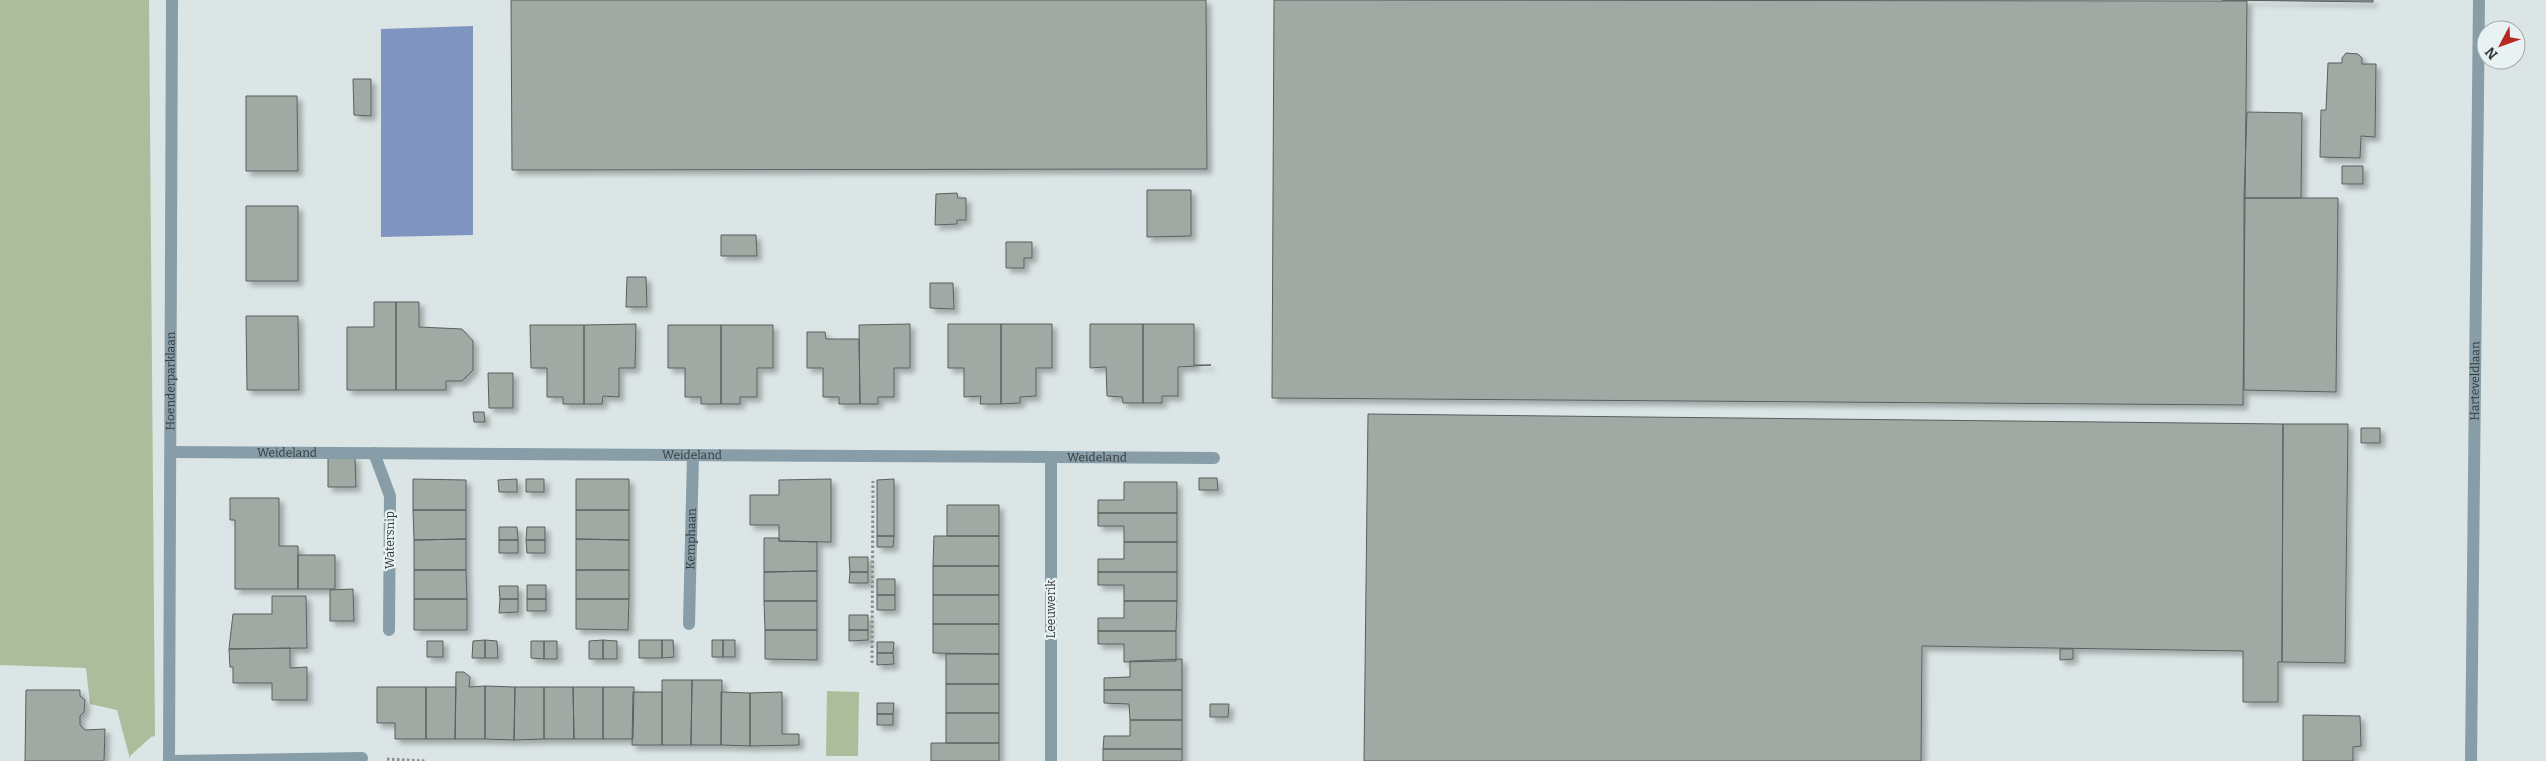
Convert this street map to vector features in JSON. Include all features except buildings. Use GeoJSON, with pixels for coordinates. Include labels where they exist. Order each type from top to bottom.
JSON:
{"type":"FeatureCollection","features":[{"type":"Feature","properties":{"kind":"street","name":"Hoenderparklaan"},"geometry":{"type":"LineString","coordinates":[[169,761],[172,0]]}},
{"type":"Feature","properties":{"kind":"street","name":"Harteveldlaan"},"geometry":{"type":"LineString","coordinates":[[2471,761],[2479,0]]}},
{"type":"Feature","properties":{"kind":"street","name":"Weideland"},"geometry":{"type":"LineString","coordinates":[[171,452],[1214,458]]}},
{"type":"Feature","properties":{"kind":"street","name":"Watersnip"},"geometry":{"type":"LineString","coordinates":[[374,453],[390,496],[389,630]]}},
{"type":"Feature","properties":{"kind":"street","name":"Kemphaan"},"geometry":{"type":"LineString","coordinates":[[689,624],[693,455]]}},
{"type":"Feature","properties":{"kind":"street","name":"Leeuwerik"},"geometry":{"type":"LineString","coordinates":[[1051,457],[1051,761]]}},
{"type":"Feature","properties":{"kind":"street"},"geometry":{"type":"LineString","coordinates":[[169,761],[362,758]]}},
{"type":"Feature","properties":{"kind":"path"},"geometry":{"type":"LineString","coordinates":[[872,663],[873,456]]}},
{"type":"Feature","properties":{"kind":"path"},"geometry":{"type":"LineString","coordinates":[[362,758],[426,761]]}},
{"type":"Feature","properties":{"kind":"green space"},"geometry":{"type":"Polygon","coordinates":[[[0,0],[149,0],[155,736],[151,737],[130,756],[130,759],[117,710],[90,704],[86,668],[0,665],[0,0]]]}},
{"type":"Feature","properties":{"kind":"green space"},"geometry":{"type":"Polygon","coordinates":[[[827,691],[859,692],[858,756],[826,756],[827,691]]]}},
{"type":"Feature","properties":{"kind":"water"},"geometry":{"type":"Polygon","coordinates":[[[473,26],[473,235],[381,237],[381,29],[473,26]]]}}]}
